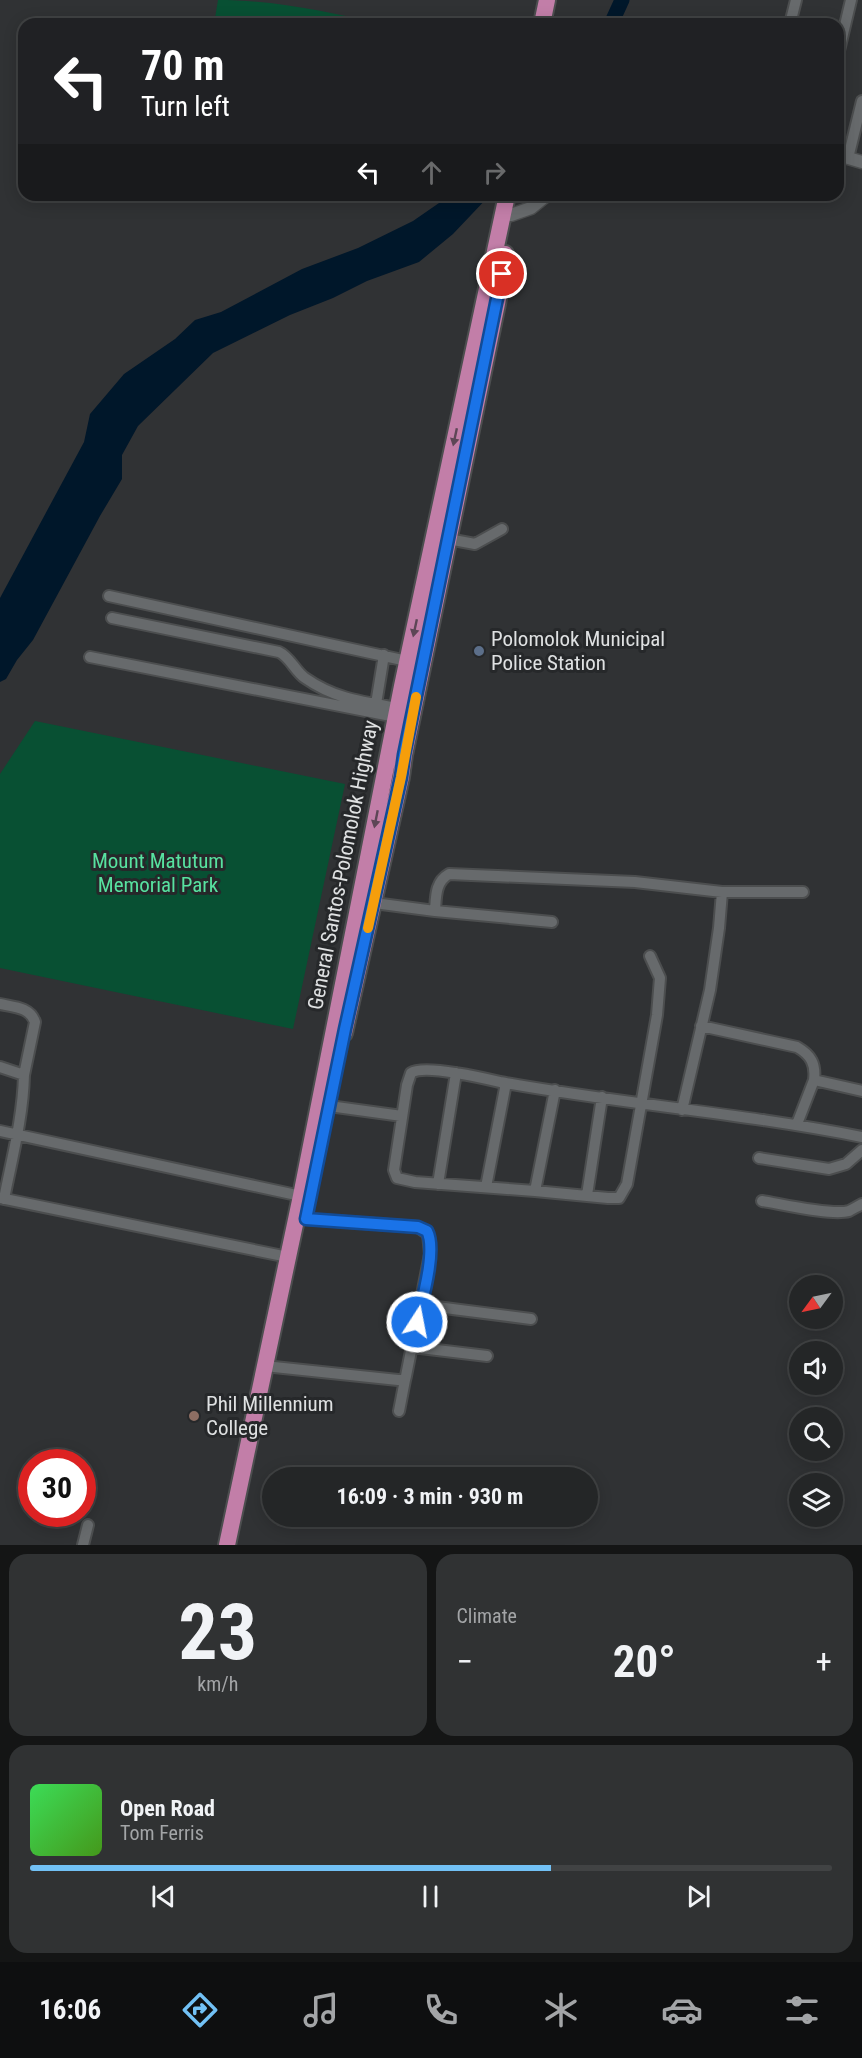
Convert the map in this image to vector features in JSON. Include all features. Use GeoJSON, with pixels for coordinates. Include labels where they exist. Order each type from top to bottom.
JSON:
{"type":"FeatureCollection","features":[{"type":"Feature","properties":{"kind":"highway"},"geometry":{"type":"LineString","coordinates":[[543,18],[547,0]]}},
{"type":"Feature","properties":{"kind":"highway"},"geometry":{"type":"LineString","coordinates":[[550,18],[554,0]]}},
{"type":"Feature","properties":{"kind":"highway","name":"General Santos-Polomolok Highway"},"geometry":{"type":"LineString","coordinates":[[227,1545],[301,1196],[407,661],[506,201]]}},
{"type":"Feature","properties":{"kind":"highway"},"geometry":{"type":"LineString","coordinates":[[236,1545],[374,903],[499,294],[514,201]]}},
{"type":"Feature","properties":{"kind":"street"},"geometry":{"type":"LineString","coordinates":[[791,18],[795,0]]}},
{"type":"Feature","properties":{"kind":"street"},"geometry":{"type":"LineString","coordinates":[[844,29],[851,0]]}},
{"type":"Feature","properties":{"kind":"street"},"geometry":{"type":"LineString","coordinates":[[844,154],[862,101]]}},
{"type":"Feature","properties":{"kind":"street"},"geometry":{"type":"LineString","coordinates":[[844,157],[862,162]]}},
{"type":"Feature","properties":{"kind":"street"},"geometry":{"type":"LineString","coordinates":[[511,215],[531,208],[540,201]]}},
{"type":"Feature","properties":{"kind":"street"},"geometry":{"type":"LineString","coordinates":[[448,539],[475,544],[501,529]]}},
{"type":"Feature","properties":{"kind":"street"},"geometry":{"type":"LineString","coordinates":[[109,596],[407,661]]}},
{"type":"Feature","properties":{"kind":"street"},"geometry":{"type":"LineString","coordinates":[[112,618],[279,652],[284,654],[301,675],[329,693],[376,704],[397,713]]}},
{"type":"Feature","properties":{"kind":"street"},"geometry":{"type":"LineString","coordinates":[[376,704],[384,655]]}},
{"type":"Feature","properties":{"kind":"street"},"geometry":{"type":"LineString","coordinates":[[90,657],[397,713]]}},
{"type":"Feature","properties":{"kind":"street"},"geometry":{"type":"LineString","coordinates":[[435,911],[438,886],[443,877],[449,874],[634,882],[722,891],[803,892]]}},
{"type":"Feature","properties":{"kind":"street"},"geometry":{"type":"LineString","coordinates":[[682,1110],[710,990],[722,891]]}},
{"type":"Feature","properties":{"kind":"street"},"geometry":{"type":"LineString","coordinates":[[374,903],[552,922]]}},
{"type":"Feature","properties":{"kind":"street"},"geometry":{"type":"LineString","coordinates":[[650,956],[660,978],[660,988],[641,1104],[627,1185],[622,1195],[617,1199],[438,1184],[402,1180],[396,1177],[394,1170],[409,1078],[414,1070],[423,1069],[641,1104],[798,1124],[862,1137]]}},
{"type":"Feature","properties":{"kind":"street"},"geometry":{"type":"LineString","coordinates":[[0,1004],[23,1008],[34,1017],[35,1022],[24,1076],[17,1135],[2,1198],[288,1257]]}},
{"type":"Feature","properties":{"kind":"street"},"geometry":{"type":"LineString","coordinates":[[701,1026],[797,1047],[809,1055],[815,1071],[814,1080],[798,1124]]}},
{"type":"Feature","properties":{"kind":"street"},"geometry":{"type":"LineString","coordinates":[[0,1067],[24,1076]]}},
{"type":"Feature","properties":{"kind":"street"},"geometry":{"type":"LineString","coordinates":[[438,1184],[456,1073]]}},
{"type":"Feature","properties":{"kind":"street"},"geometry":{"type":"LineString","coordinates":[[814,1080],[862,1091]]}},
{"type":"Feature","properties":{"kind":"street"},"geometry":{"type":"LineString","coordinates":[[486,1187],[506,1083]]}},
{"type":"Feature","properties":{"kind":"street"},"geometry":{"type":"LineString","coordinates":[[535,1191],[555,1090]]}},
{"type":"Feature","properties":{"kind":"street"},"geometry":{"type":"LineString","coordinates":[[586,1195],[602,1097]]}},
{"type":"Feature","properties":{"kind":"street"},"geometry":{"type":"LineString","coordinates":[[329,1106],[402,1116]]}},
{"type":"Feature","properties":{"kind":"street"},"geometry":{"type":"LineString","coordinates":[[0,1131],[301,1196]]}},
{"type":"Feature","properties":{"kind":"street"},"geometry":{"type":"LineString","coordinates":[[759,1158],[829,1169],[846,1164],[862,1150]]}},
{"type":"Feature","properties":{"kind":"street"},"geometry":{"type":"LineString","coordinates":[[762,1201],[840,1212],[862,1204]]}},
{"type":"Feature","properties":{"kind":"street"},"geometry":{"type":"LineString","coordinates":[[306,1219],[418,1227],[427,1231],[430,1238],[430,1254],[399,1411]]}},
{"type":"Feature","properties":{"kind":"street"},"geometry":{"type":"LineString","coordinates":[[421,1305],[531,1319]]}},
{"type":"Feature","properties":{"kind":"street"},"geometry":{"type":"LineString","coordinates":[[411,1347],[487,1356]]}},
{"type":"Feature","properties":{"kind":"street"},"geometry":{"type":"LineString","coordinates":[[274,1367],[405,1380]]}},
{"type":"Feature","properties":{"kind":"street"},"geometry":{"type":"LineString","coordinates":[[83,1545],[88,1527]]}},
{"type":"Feature","properties":{"kind":"green space"},"geometry":{"type":"Polygon","coordinates":[[[218,0],[281,4],[355,18],[215,18],[218,0]]]}},
{"type":"Feature","properties":{"kind":"green space","name":"Mount Matutum Memorial Park"},"geometry":{"type":"Polygon","coordinates":[[[35,721],[345,784],[293,1029],[0,968],[0,774],[35,721]]]}},
{"type":"Feature","properties":{"kind":"water"},"geometry":{"type":"Polygon","coordinates":[[[440,201],[484,201],[453,234],[419,262],[367,281],[333,298],[290,315],[213,353],[138,426],[122,455],[122,479],[33,640],[6,679],[0,682],[0,598],[84,442],[90,414],[124,374],[175,339],[195,320],[221,312],[302,269],[358,248],[413,221],[440,201]]]}},
{"type":"Feature","properties":{"kind":"waterway"},"geometry":{"type":"LineString","coordinates":[[614,18],[622,0]]}},
{"type":"Feature","properties":{"kind":"slow traffic"},"geometry":{"type":"LineString","coordinates":[[368,928],[416,697]]}},
{"type":"Feature","properties":{"kind":"place","name":"Polomolok Municipal Police Station"},"geometry":{"type":"Point","coordinates":[479,651]}},
{"type":"Feature","properties":{"kind":"place","name":"Phil Millennium College"},"geometry":{"type":"Point","coordinates":[194,1416]}},
{"type":"Feature","properties":{"kind":"route"},"geometry":{"type":"LineString","coordinates":[[417,1322],[430,1254],[430,1238],[427,1231],[418,1227],[306,1219],[401,777],[502,274]]}}]}
